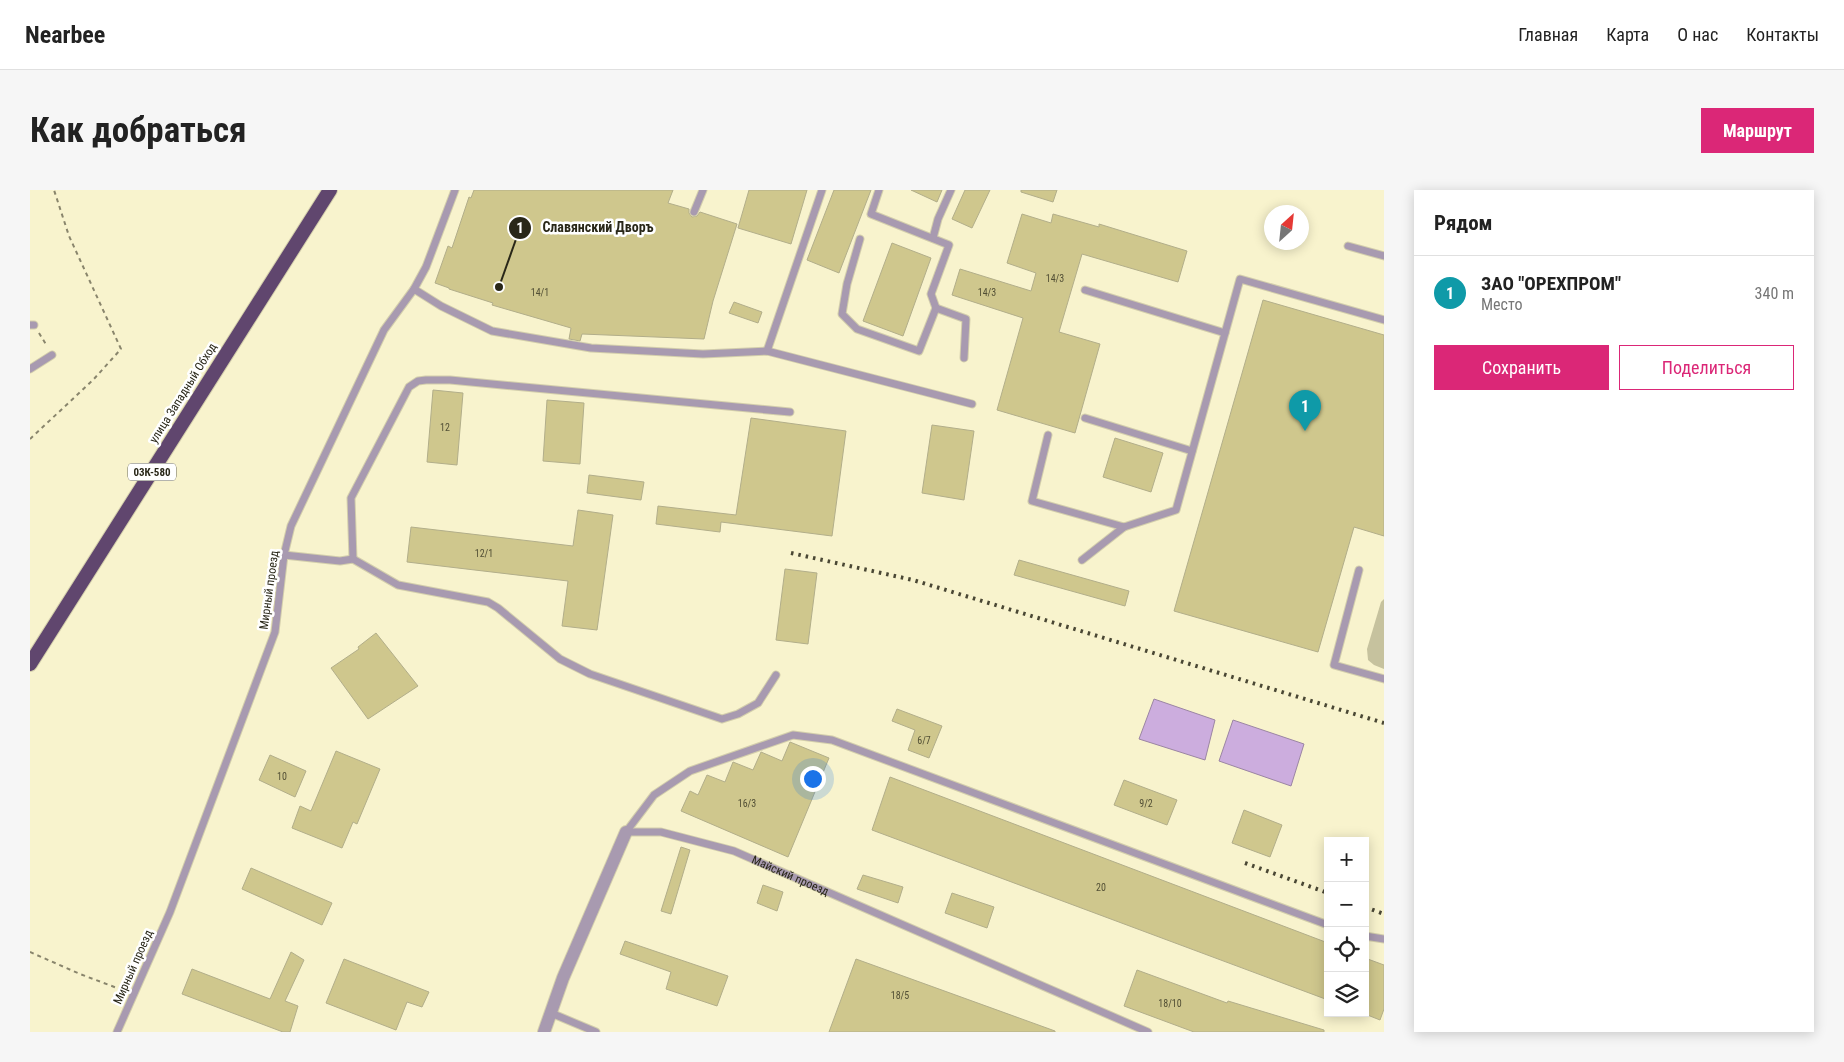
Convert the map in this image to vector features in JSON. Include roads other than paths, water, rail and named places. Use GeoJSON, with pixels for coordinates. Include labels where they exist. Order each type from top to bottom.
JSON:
{"type":"FeatureCollection","features":[{"type":"Feature","properties":{"kind":"highway","name":"улица Западный Обход"},"geometry":{"type":"LineString","coordinates":[[30,648],[320,190]]}},
{"type":"Feature","properties":{"kind":"highway","name":"улица Западный Обход"},"geometry":{"type":"LineString","coordinates":[[30,664],[330,190]]}},
{"type":"Feature","properties":{"kind":"street"},"geometry":{"type":"LineString","coordinates":[[544,1032],[563,978],[626,832]]}},
{"type":"Feature","properties":{"kind":"lane","name":"Мирный проезд"},"geometry":{"type":"LineString","coordinates":[[117,1032],[132,994],[170,912],[275,632],[284,555],[291,526],[384,330],[414,289],[426,267],[455,190]]}},
{"type":"Feature","properties":{"kind":"lane"},"geometry":{"type":"LineString","coordinates":[[694,212],[703,190]]}},
{"type":"Feature","properties":{"kind":"lane"},"geometry":{"type":"LineString","coordinates":[[767,352],[822,190]]}},
{"type":"Feature","properties":{"kind":"lane"},"geometry":{"type":"LineString","coordinates":[[860,239],[847,284],[842,314],[857,329],[919,350],[936,308],[931,294],[950,245],[871,214],[879,190]]}},
{"type":"Feature","properties":{"kind":"lane"},"geometry":{"type":"LineString","coordinates":[[933,238],[938,218],[951,190]]}},
{"type":"Feature","properties":{"kind":"lane"},"geometry":{"type":"LineString","coordinates":[[1348,246],[1384,256]]}},
{"type":"Feature","properties":{"kind":"lane"},"geometry":{"type":"LineString","coordinates":[[1082,560],[1124,527],[1176,510],[1240,279],[1384,320]]}},
{"type":"Feature","properties":{"kind":"lane"},"geometry":{"type":"LineString","coordinates":[[414,289],[441,306],[492,331],[501,333],[591,348],[703,354],[767,352],[972,404]]}},
{"type":"Feature","properties":{"kind":"lane"},"geometry":{"type":"LineString","coordinates":[[1085,290],[1225,333]]}},
{"type":"Feature","properties":{"kind":"lane"},"geometry":{"type":"LineString","coordinates":[[936,308],[966,319],[964,358]]}},
{"type":"Feature","properties":{"kind":"lane"},"geometry":{"type":"LineString","coordinates":[[30,369],[52,355]]}},
{"type":"Feature","properties":{"kind":"lane"},"geometry":{"type":"LineString","coordinates":[[354,559],[351,498],[409,388],[418,381],[450,380],[790,412]]}},
{"type":"Feature","properties":{"kind":"lane"},"geometry":{"type":"LineString","coordinates":[[1085,418],[1192,451]]}},
{"type":"Feature","properties":{"kind":"lane"},"geometry":{"type":"LineString","coordinates":[[1048,435],[1032,501],[1124,527]]}},
{"type":"Feature","properties":{"kind":"lane"},"geometry":{"type":"LineString","coordinates":[[284,555],[340,561],[354,559],[398,585],[488,602],[498,608],[560,659],[590,674],[722,718],[738,714],[758,704],[776,675]]}},
{"type":"Feature","properties":{"kind":"lane"},"geometry":{"type":"LineString","coordinates":[[1360,570],[1334,665],[1384,679]]}},
{"type":"Feature","properties":{"kind":"lane"},"geometry":{"type":"LineString","coordinates":[[626,832],[654,795],[690,771],[793,735],[803,736],[832,740],[1324,924]]}},
{"type":"Feature","properties":{"kind":"lane","name":"Майский проезд"},"geometry":{"type":"LineString","coordinates":[[626,832],[661,832],[734,851],[1148,1032]]}},
{"type":"Feature","properties":{"kind":"lane"},"geometry":{"type":"LineString","coordinates":[[1369,937],[1384,939]]}},
{"type":"Feature","properties":{"kind":"lane"},"geometry":{"type":"LineString","coordinates":[[551,1013],[596,1032]]}},
{"type":"Feature","properties":{"kind":"railway"},"geometry":{"type":"LineString","coordinates":[[791,553],[913,580],[1384,723]]}},
{"type":"Feature","properties":{"kind":"railway"},"geometry":{"type":"LineString","coordinates":[[1245,863],[1324,892]]}},
{"type":"Feature","properties":{"kind":"railway"},"geometry":{"type":"LineString","coordinates":[[1369,908],[1384,914]]}},
{"type":"Feature","properties":{"kind":"place","name":"Cлавянский Дворъ"},"geometry":{"type":"Point","coordinates":[499,287]}},
{"type":"Feature","properties":{"kind":"place","name":"ЗАО \"ОРЕХПРОМ\""},"geometry":{"type":"Point","coordinates":[1305,431]}}]}
